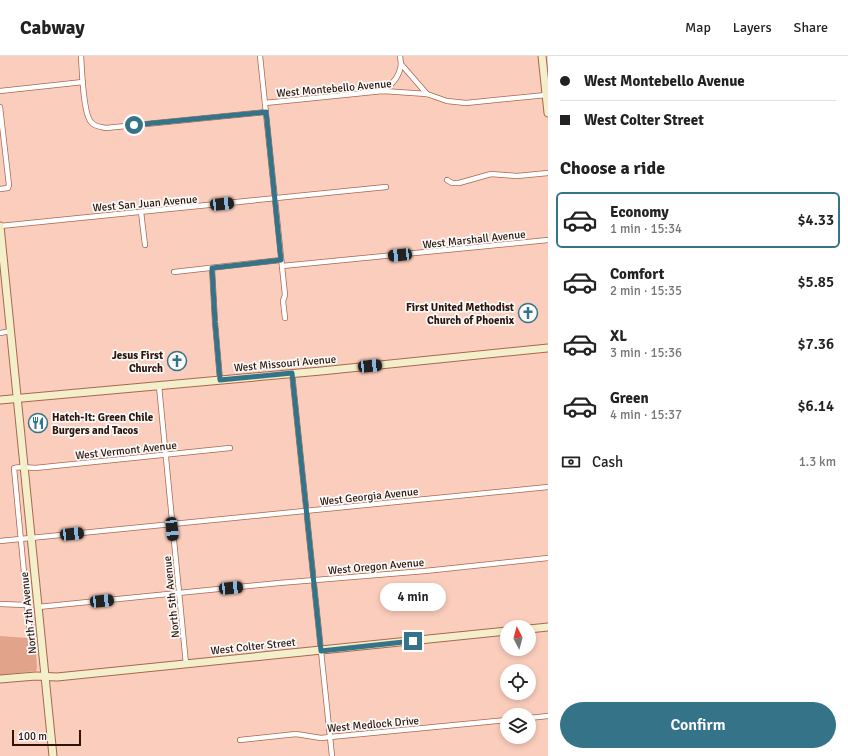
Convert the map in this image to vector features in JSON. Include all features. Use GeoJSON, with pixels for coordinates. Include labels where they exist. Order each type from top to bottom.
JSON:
{"type":"FeatureCollection","features":[{"type":"Feature","properties":{"kind":"main road"},"geometry":{"type":"LineString","coordinates":[[542,56],[546,72],[548,113]]}},
{"type":"Feature","properties":{"kind":"main road","name":"North 7th Avenue"},"geometry":{"type":"LineString","coordinates":[[0,226],[2,264],[11,331],[53,756]]}},
{"type":"Feature","properties":{"kind":"main road","name":"West Missouri Avenue"},"geometry":{"type":"LineString","coordinates":[[0,400],[548,348]]}},
{"type":"Feature","properties":{"kind":"main road"},"geometry":{"type":"LineString","coordinates":[[536,628],[548,627]]}},
{"type":"Feature","properties":{"kind":"main road","name":"West Colter Street"},"geometry":{"type":"LineString","coordinates":[[0,679],[45,676],[57,677],[500,632]]}},
{"type":"Feature","properties":{"kind":"street"},"geometry":{"type":"LineString","coordinates":[[81,56],[87,116],[94,125],[106,128],[266,112]]}},
{"type":"Feature","properties":{"kind":"street"},"geometry":{"type":"LineString","coordinates":[[260,56],[282,266],[285,318]]}},
{"type":"Feature","properties":{"kind":"street"},"geometry":{"type":"LineString","coordinates":[[383,91],[391,86],[397,78],[401,64],[400,56]]}},
{"type":"Feature","properties":{"kind":"street"},"geometry":{"type":"LineString","coordinates":[[401,64],[427,94]]}},
{"type":"Feature","properties":{"kind":"street"},"geometry":{"type":"LineString","coordinates":[[0,91],[83,82]]}},
{"type":"Feature","properties":{"kind":"street","name":"West Montebello Avenue"},"geometry":{"type":"LineString","coordinates":[[265,103],[383,91],[427,94],[446,101],[466,103],[546,95]]}},
{"type":"Feature","properties":{"kind":"street"},"geometry":{"type":"LineString","coordinates":[[0,107],[9,185],[8,188],[0,189]]}},
{"type":"Feature","properties":{"kind":"street"},"geometry":{"type":"LineString","coordinates":[[447,180],[452,183],[459,183],[491,174],[517,176],[548,173]]}},
{"type":"Feature","properties":{"kind":"street","name":"West San Juan Avenue"},"geometry":{"type":"LineString","coordinates":[[0,226],[386,187]]}},
{"type":"Feature","properties":{"kind":"street"},"geometry":{"type":"LineString","coordinates":[[141,212],[145,245]]}},
{"type":"Feature","properties":{"kind":"street","name":"West Marshall Avenue"},"geometry":{"type":"LineString","coordinates":[[282,266],[548,240]]}},
{"type":"Feature","properties":{"kind":"street"},"geometry":{"type":"LineString","coordinates":[[174,272],[281,260]]}},
{"type":"Feature","properties":{"kind":"street"},"geometry":{"type":"LineString","coordinates":[[212,268],[220,380]]}},
{"type":"Feature","properties":{"kind":"street"},"geometry":{"type":"LineString","coordinates":[[0,333],[11,331]]}},
{"type":"Feature","properties":{"kind":"street"},"geometry":{"type":"LineString","coordinates":[[292,373],[332,756]]}},
{"type":"Feature","properties":{"kind":"street","name":"North 5th Avenue"},"geometry":{"type":"LineString","coordinates":[[159,386],[186,664]]}},
{"type":"Feature","properties":{"kind":"street","name":"West Vermont Avenue"},"geometry":{"type":"LineString","coordinates":[[25,469],[230,448]]}},
{"type":"Feature","properties":{"kind":"street","name":"North 7th Avenue"},"geometry":{"type":"LineString","coordinates":[[25,469],[17,467],[14,470],[30,635]]}},
{"type":"Feature","properties":{"kind":"street","name":"West Georgia Avenue"},"geometry":{"type":"LineString","coordinates":[[0,541],[548,487]]}},
{"type":"Feature","properties":{"kind":"street","name":"West Oregon Avenue"},"geometry":{"type":"LineString","coordinates":[[38,607],[314,580],[418,572],[548,558]]}},
{"type":"Feature","properties":{"kind":"street"},"geometry":{"type":"LineString","coordinates":[[0,604],[27,605]]}},
{"type":"Feature","properties":{"kind":"street"},"geometry":{"type":"LineString","coordinates":[[536,717],[548,716]]}},
{"type":"Feature","properties":{"kind":"street","name":"West Medlock Drive"},"geometry":{"type":"LineString","coordinates":[[240,740],[296,734],[321,738],[500,721]]}},
{"type":"Feature","properties":{"kind":"shaded area"},"geometry":{"type":"Polygon","coordinates":[[[0,636],[27,638],[35,641],[36,671],[0,675],[0,636]]]}},
{"type":"Feature","properties":{"kind":"place","name":"First United Methodist Church of Phoenix"},"geometry":{"type":"Point","coordinates":[528,313]}},
{"type":"Feature","properties":{"kind":"place","name":"Jesus First Church"},"geometry":{"type":"Point","coordinates":[177,361]}},
{"type":"Feature","properties":{"kind":"place","name":"Hatch-It: Green Chile Burgers and Tacos"},"geometry":{"type":"Point","coordinates":[38,423]}},
{"type":"Feature","properties":{"kind":"route"},"geometry":{"type":"LineString","coordinates":[[134,125],[266,112],[281,260],[212,268],[220,380],[292,373],[321,651],[413,641]]}}]}
